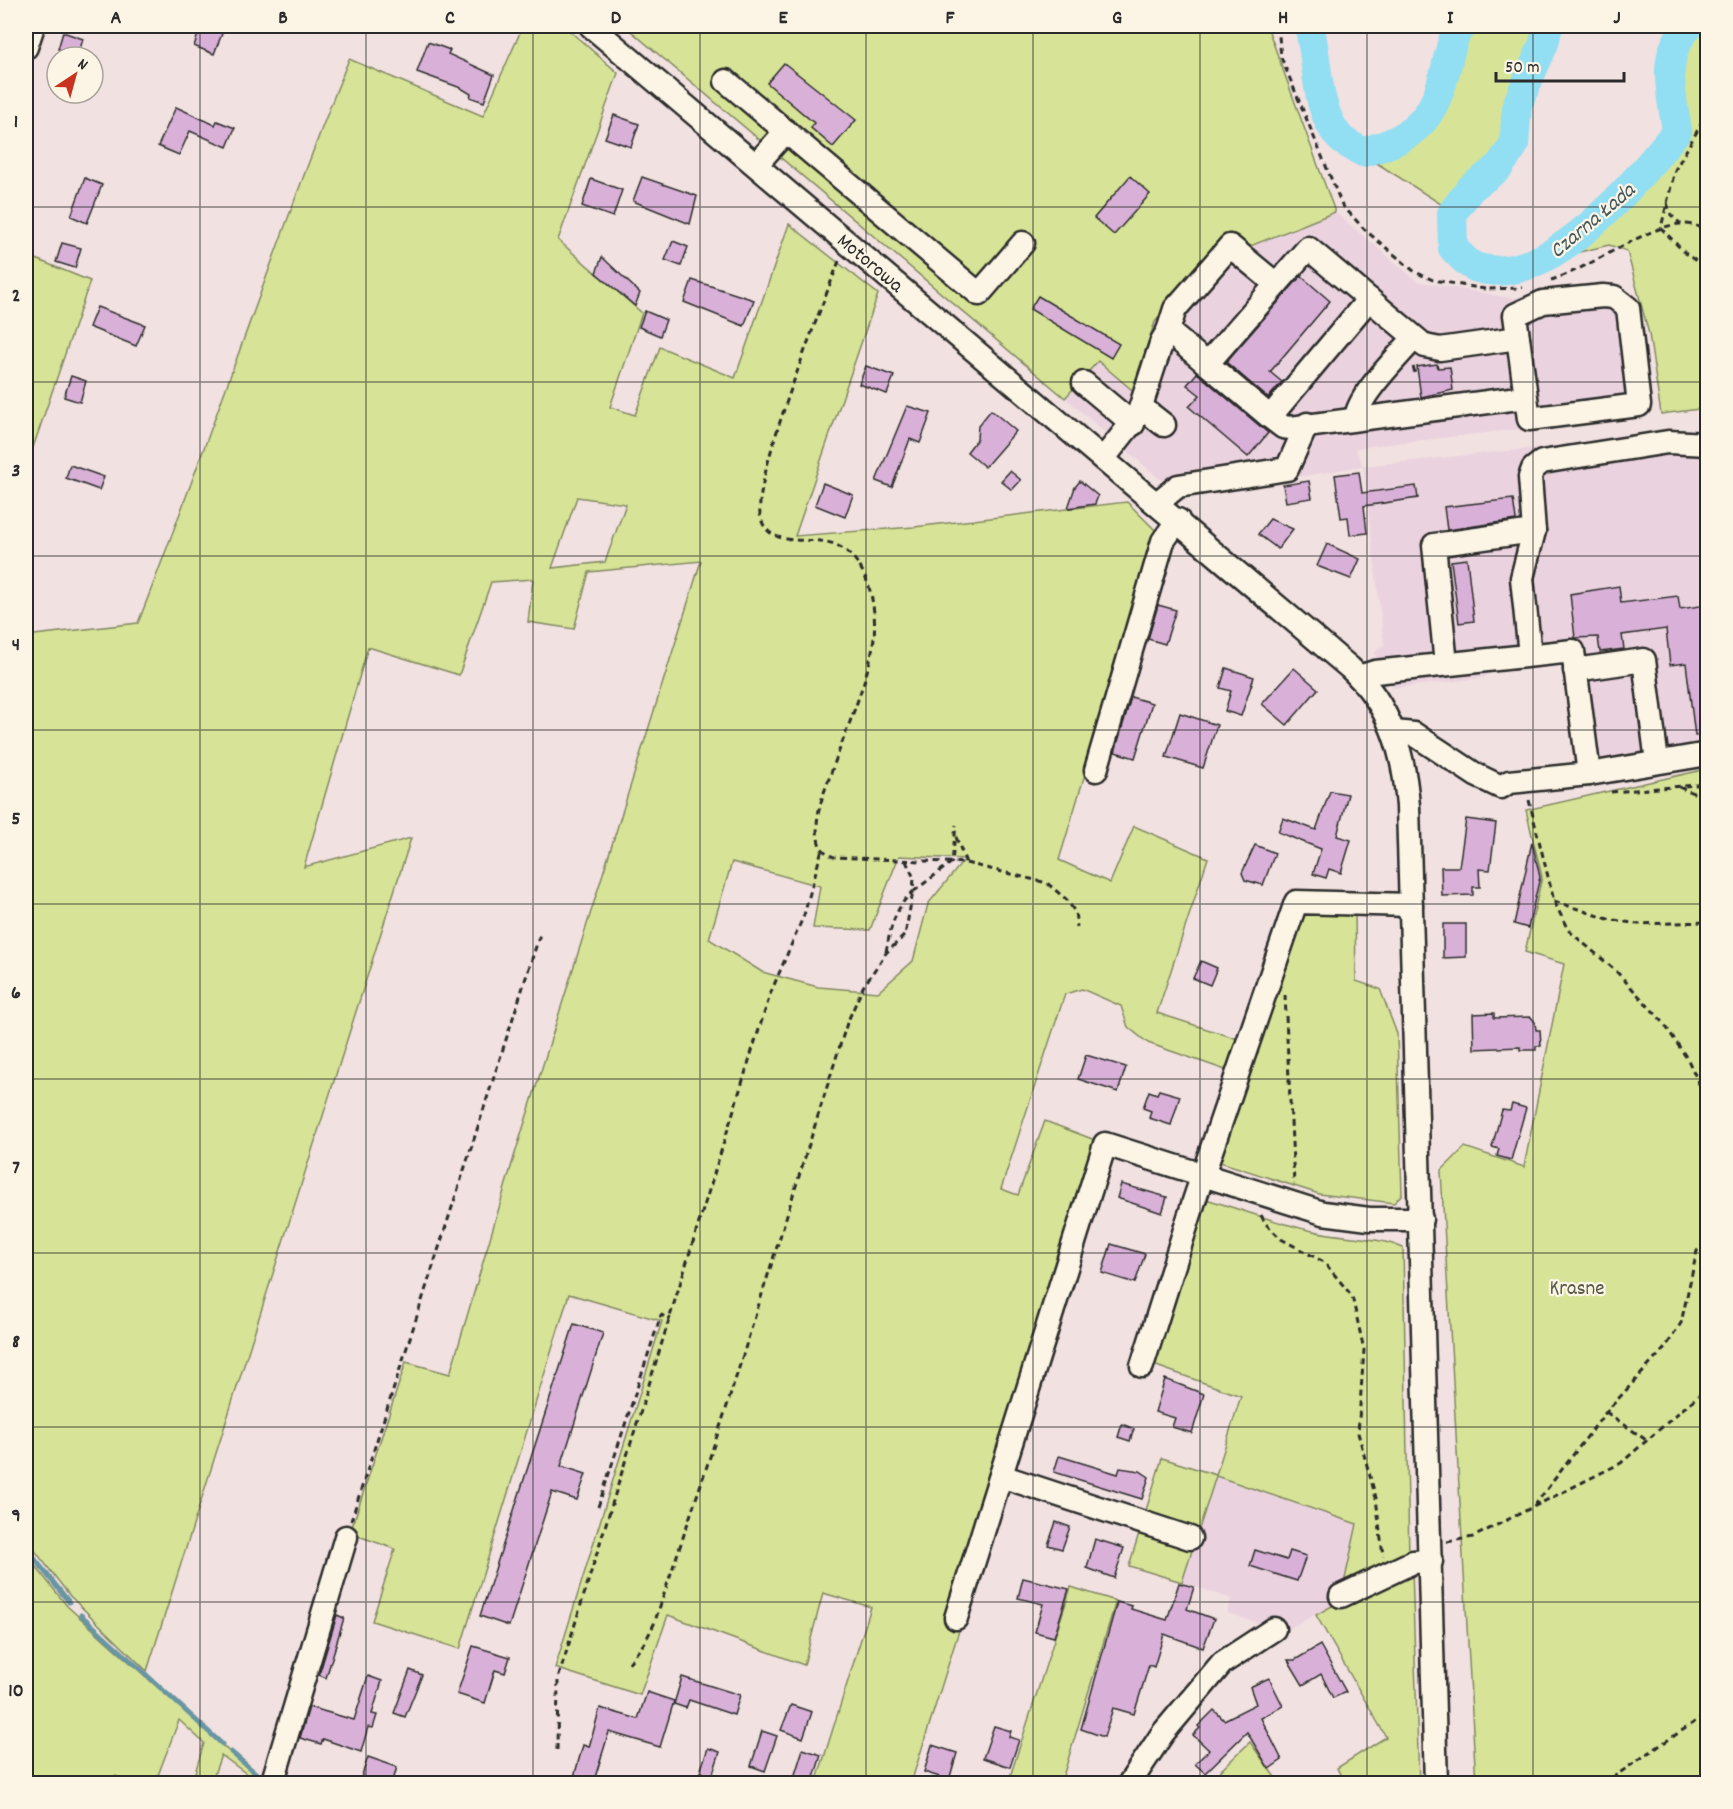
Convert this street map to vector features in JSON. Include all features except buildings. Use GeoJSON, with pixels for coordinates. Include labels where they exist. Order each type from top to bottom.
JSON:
{"type":"FeatureCollection","features":[{"type":"Feature","properties":{"kind":"street"},"geometry":{"type":"LineString","coordinates":[[26,47],[33,26]]}},
{"type":"Feature","properties":{"kind":"street","name":"Motorowa"},"geometry":{"type":"LineString","coordinates":[[591,26],[1178,520],[1359,677],[1382,705],[1394,732],[1406,781],[1431,1553],[1436,1784]]}},
{"type":"Feature","properties":{"kind":"street"},"geometry":{"type":"LineString","coordinates":[[726,81],[980,294],[1023,243]]}},
{"type":"Feature","properties":{"kind":"street"},"geometry":{"type":"LineString","coordinates":[[756,165],[786,131]]}},
{"type":"Feature","properties":{"kind":"street"},"geometry":{"type":"LineString","coordinates":[[1104,458],[1137,416],[1175,309],[1230,246],[1276,284]]}},
{"type":"Feature","properties":{"kind":"street"},"geometry":{"type":"LineString","coordinates":[[1207,364],[1308,248],[1425,346],[1440,349],[1518,338]]}},
{"type":"Feature","properties":{"kind":"street"},"geometry":{"type":"LineString","coordinates":[[1533,295],[1614,297],[1628,308],[1639,405],[1529,419],[1515,315],[1533,295]]}},
{"type":"Feature","properties":{"kind":"street"},"geometry":{"type":"LineString","coordinates":[[1270,417],[1369,299]]}},
{"type":"Feature","properties":{"kind":"street"},"geometry":{"type":"LineString","coordinates":[[1168,331],[1283,427],[1291,428],[1307,424],[1526,397]]}},
{"type":"Feature","properties":{"kind":"street"},"geometry":{"type":"LineString","coordinates":[[1356,418],[1357,411],[1365,397],[1414,338]]}},
{"type":"Feature","properties":{"kind":"street"},"geometry":{"type":"LineString","coordinates":[[1084,382],[1137,416],[1164,426]]}},
{"type":"Feature","properties":{"kind":"street"},"geometry":{"type":"LineString","coordinates":[[1154,500],[1178,486],[1287,469],[1307,424]]}},
{"type":"Feature","properties":{"kind":"street"},"geometry":{"type":"LineString","coordinates":[[1530,655],[1522,578],[1534,531],[1530,477],[1533,469],[1542,462],[1668,442],[1707,444]]}},
{"type":"Feature","properties":{"kind":"street"},"geometry":{"type":"LineString","coordinates":[[1096,770],[1163,541],[1178,520]]}},
{"type":"Feature","properties":{"kind":"street"},"geometry":{"type":"LineString","coordinates":[[1446,664],[1434,545],[1534,531]]}},
{"type":"Feature","properties":{"kind":"street"},"geometry":{"type":"LineString","coordinates":[[1359,677],[1376,672],[1573,651],[1589,774]]}},
{"type":"Feature","properties":{"kind":"street"},"geometry":{"type":"LineString","coordinates":[[1575,670],[1644,660],[1658,762]]}},
{"type":"Feature","properties":{"kind":"street"},"geometry":{"type":"LineString","coordinates":[[1394,732],[1414,734],[1476,775],[1501,787],[1509,782],[1589,774],[1707,754]]}},
{"type":"Feature","properties":{"kind":"street"},"geometry":{"type":"LineString","coordinates":[[1142,1366],[1203,1175],[1296,903],[1411,905]]}},
{"type":"Feature","properties":{"kind":"street"},"geometry":{"type":"LineString","coordinates":[[956,1618],[1105,1144],[1338,1216],[1394,1220],[1421,1219]]}},
{"type":"Feature","properties":{"kind":"street"},"geometry":{"type":"LineString","coordinates":[[1001,1476],[1190,1538]]}},
{"type":"Feature","properties":{"kind":"street"},"geometry":{"type":"LineString","coordinates":[[273,1782],[346,1537]]}},
{"type":"Feature","properties":{"kind":"street"},"geometry":{"type":"LineString","coordinates":[[1341,1596],[1431,1553]]}},
{"type":"Feature","properties":{"kind":"street"},"geometry":{"type":"LineString","coordinates":[[1128,1784],[1163,1733],[1222,1664],[1274,1629]]}},
{"type":"Feature","properties":{"kind":"path"},"geometry":{"type":"LineString","coordinates":[[1278,26],[1281,57],[1342,206],[1365,230],[1415,272],[1433,280],[1533,295]]}},
{"type":"Feature","properties":{"kind":"path"},"geometry":{"type":"LineString","coordinates":[[1660,228],[1682,153],[1706,120],[1707,112]]}},
{"type":"Feature","properties":{"kind":"path"},"geometry":{"type":"LineString","coordinates":[[1667,202],[1671,215],[1681,224]]}},
{"type":"Feature","properties":{"kind":"path"},"geometry":{"type":"LineString","coordinates":[[1544,282],[1596,261],[1660,228],[1681,224],[1707,230]]}},
{"type":"Feature","properties":{"kind":"path"},"geometry":{"type":"LineString","coordinates":[[1660,228],[1686,254],[1707,269]]}},
{"type":"Feature","properties":{"kind":"path"},"geometry":{"type":"LineString","coordinates":[[557,1750],[558,1679],[752,1051],[771,992],[804,915],[822,849],[817,826],[821,802],[871,655],[875,619],[873,602],[862,570],[849,554],[826,542],[784,539],[764,527],[760,519],[759,499],[769,457],[846,241]]}},
{"type":"Feature","properties":{"kind":"path"},"geometry":{"type":"LineString","coordinates":[[1607,792],[1707,784]]}},
{"type":"Feature","properties":{"kind":"path"},"geometry":{"type":"LineString","coordinates":[[1678,786],[1707,799]]}},
{"type":"Feature","properties":{"kind":"path"},"geometry":{"type":"LineString","coordinates":[[1528,798],[1554,901],[1568,930],[1615,970],[1663,1022],[1688,1060],[1707,1103]]}},
{"type":"Feature","properties":{"kind":"path"},"geometry":{"type":"LineString","coordinates":[[886,953],[894,921],[906,898],[952,862],[956,825]]}},
{"type":"Feature","properties":{"kind":"path"},"geometry":{"type":"LineString","coordinates":[[955,835],[966,863]]}},
{"type":"Feature","properties":{"kind":"path"},"geometry":{"type":"LineString","coordinates":[[822,849],[834,857],[966,863],[1047,883],[1067,900],[1074,912],[1077,927]]}},
{"type":"Feature","properties":{"kind":"path"},"geometry":{"type":"LineString","coordinates":[[629,1663],[645,1642],[654,1624],[730,1395],[847,1023],[863,987],[886,953],[905,935],[914,878],[905,859]]}},
{"type":"Feature","properties":{"kind":"path"},"geometry":{"type":"LineString","coordinates":[[1554,901],[1608,919],[1638,924],[1707,922]]}},
{"type":"Feature","properties":{"kind":"path"},"geometry":{"type":"LineString","coordinates":[[346,1537],[540,934]]}},
{"type":"Feature","properties":{"kind":"path"},"geometry":{"type":"LineString","coordinates":[[1285,985],[1294,1188]]}},
{"type":"Feature","properties":{"kind":"path"},"geometry":{"type":"LineString","coordinates":[[1261,1194],[1258,1207],[1265,1223],[1281,1239],[1324,1262],[1352,1296],[1365,1350],[1358,1433],[1376,1498],[1385,1576]]}},
{"type":"Feature","properties":{"kind":"path"},"geometry":{"type":"LineString","coordinates":[[1534,1506],[1606,1412],[1649,1367],[1681,1323],[1697,1251],[1707,1240]]}},
{"type":"Feature","properties":{"kind":"path"},"geometry":{"type":"LineString","coordinates":[[598,1507],[661,1315],[671,1319]]}},
{"type":"Feature","properties":{"kind":"path"},"geometry":{"type":"LineString","coordinates":[[1431,1553],[1473,1537],[1621,1462],[1707,1387]]}},
{"type":"Feature","properties":{"kind":"path"},"geometry":{"type":"LineString","coordinates":[[1606,1412],[1646,1440]]}},
{"type":"Feature","properties":{"kind":"path"},"geometry":{"type":"LineString","coordinates":[[1603,1784],[1707,1713]]}},
{"type":"Feature","properties":{"kind":"shaded area"},"geometry":{"type":"Polygon","coordinates":[[[1335,212],[1417,281],[1510,298],[1604,287],[1619,289],[1633,298],[1637,308],[1650,414],[1355,448],[1363,466],[1181,497],[1065,398],[1098,361],[1133,390],[1155,322],[1228,236],[1243,249],[1335,212]]]}},
{"type":"Feature","properties":{"kind":"shaded area"},"geometry":{"type":"Polygon","coordinates":[[[1707,430],[1707,762],[1580,780],[1568,671],[1561,663],[1499,666],[1483,678],[1394,688],[1374,653],[1384,645],[1363,466],[1707,430]]]}},
{"type":"Feature","properties":{"kind":"shaded area"},"geometry":{"type":"Polygon","coordinates":[[[1216,1475],[1357,1524],[1339,1602],[1284,1631],[1227,1613],[1231,1599],[1182,1582],[1216,1475]]]}},
{"type":"Feature","properties":{"kind":"green space"},"geometry":{"type":"Polygon","coordinates":[[[523,26],[564,26],[618,73],[558,240],[642,313],[610,407],[635,415],[660,347],[735,378],[789,224],[878,294],[795,536],[914,527],[1127,502],[1158,533],[1059,860],[1110,883],[1134,826],[1208,858],[1157,1013],[1238,1039],[1234,1073],[1148,1043],[1128,1027],[1121,1006],[1082,989],[1065,994],[1001,1189],[1018,1195],[1045,1121],[1095,1140],[947,1616],[962,1621],[911,1783],[816,1783],[871,1607],[823,1593],[804,1665],[668,1615],[640,1695],[555,1668],[662,1321],[569,1294],[460,1649],[372,1621],[395,1549],[350,1533],[406,1362],[450,1374],[514,1157],[701,561],[589,572],[574,629],[528,622],[533,579],[491,582],[459,675],[368,647],[304,867],[411,838],[147,1671],[70,1596],[26,1539],[26,636],[138,623],[349,59],[483,116],[523,26]],[[577,497],[552,568],[605,562],[626,504],[577,497]],[[899,856],[870,930],[813,928],[820,886],[732,862],[709,939],[762,972],[818,987],[878,992],[913,961],[928,904],[965,859],[899,856]]]}},
{"type":"Feature","properties":{"kind":"green space"},"geometry":{"type":"Polygon","coordinates":[[[625,26],[1267,26],[1335,212],[1243,249],[1228,237],[1155,322],[1132,390],[1098,361],[1065,398],[625,26]]]}},
{"type":"Feature","properties":{"kind":"green space"},"geometry":{"type":"Polygon","coordinates":[[[1474,26],[1536,26],[1531,48],[1511,99],[1507,142],[1492,161],[1460,188],[1465,189],[1448,201],[1447,208],[1375,162],[1423,132],[1442,111],[1452,85],[1459,46],[1467,32],[1474,26]]]}},
{"type":"Feature","properties":{"kind":"green space"},"geometry":{"type":"Polygon","coordinates":[[[1697,26],[1708,26],[1707,408],[1661,414],[1649,334],[1627,251],[1609,245],[1567,255],[1641,188],[1681,141],[1687,121],[1678,66],[1685,38],[1697,26]]]}},
{"type":"Feature","properties":{"kind":"green space"},"geometry":{"type":"Polygon","coordinates":[[[26,255],[90,281],[26,468],[26,255]]]}},
{"type":"Feature","properties":{"kind":"green space","name":"Krasne"},"geometry":{"type":"Polygon","coordinates":[[[1707,769],[1707,1783],[1476,1783],[1441,1171],[1465,1147],[1524,1167],[1564,964],[1525,952],[1542,877],[1526,810],[1707,769]]]}},
{"type":"Feature","properties":{"kind":"green space"},"geometry":{"type":"Polygon","coordinates":[[[1299,909],[1355,912],[1356,981],[1380,989],[1397,1034],[1402,1194],[1394,1203],[1319,1194],[1214,1160],[1299,909]]]}},
{"type":"Feature","properties":{"kind":"green space"},"geometry":{"type":"Polygon","coordinates":[[[1203,1198],[1299,1228],[1382,1241],[1403,1248],[1409,1557],[1343,1588],[1357,1524],[1216,1476],[1182,1582],[1129,1566],[1162,1458],[1216,1475],[1241,1396],[1148,1363],[1203,1198]]]}},
{"type":"Feature","properties":{"kind":"green space"},"geometry":{"type":"Polygon","coordinates":[[[26,1554],[67,1606],[264,1783],[259,1783],[221,1755],[211,1783],[192,1783],[204,1743],[179,1720],[155,1783],[136,1783],[115,1776],[113,1783],[26,1783],[26,1554]]]}},
{"type":"Feature","properties":{"kind":"green space"},"geometry":{"type":"Polygon","coordinates":[[[1412,1569],[1419,1783],[1337,1783],[1343,1780],[1337,1768],[1386,1737],[1316,1615],[1412,1569]]]}},
{"type":"Feature","properties":{"kind":"green space"},"geometry":{"type":"Polygon","coordinates":[[[1071,1587],[1116,1601],[1061,1783],[1008,1783],[1071,1587]]]}},
{"type":"Feature","properties":{"kind":"green space"},"geometry":{"type":"Polygon","coordinates":[[[1250,1742],[1279,1783],[1208,1783],[1250,1742]]]}},
{"type":"Feature","properties":{"kind":"waterway","name":"Czarna Łada"},"geometry":{"type":"LineString","coordinates":[[1309,26],[1325,112],[1339,137],[1363,152],[1400,138],[1424,120],[1439,93],[1454,39],[1462,26]]}},
{"type":"Feature","properties":{"kind":"waterway","name":"Czarna Łada"},"geometry":{"type":"LineString","coordinates":[[1548,26],[1544,43],[1517,105],[1514,145],[1498,168],[1471,188],[1452,213],[1453,248],[1478,268],[1506,270],[1534,262],[1562,247],[1590,226],[1639,176],[1677,131],[1671,89],[1671,62],[1674,49],[1689,26]]}},
{"type":"Feature","properties":{"kind":"waterway"},"geometry":{"type":"LineString","coordinates":[[26,1548],[69,1602]]}},
{"type":"Feature","properties":{"kind":"waterway"},"geometry":{"type":"LineString","coordinates":[[81,1615],[222,1744]]}},
{"type":"Feature","properties":{"kind":"waterway"},"geometry":{"type":"LineString","coordinates":[[231,1752],[266,1782]]}}]}
